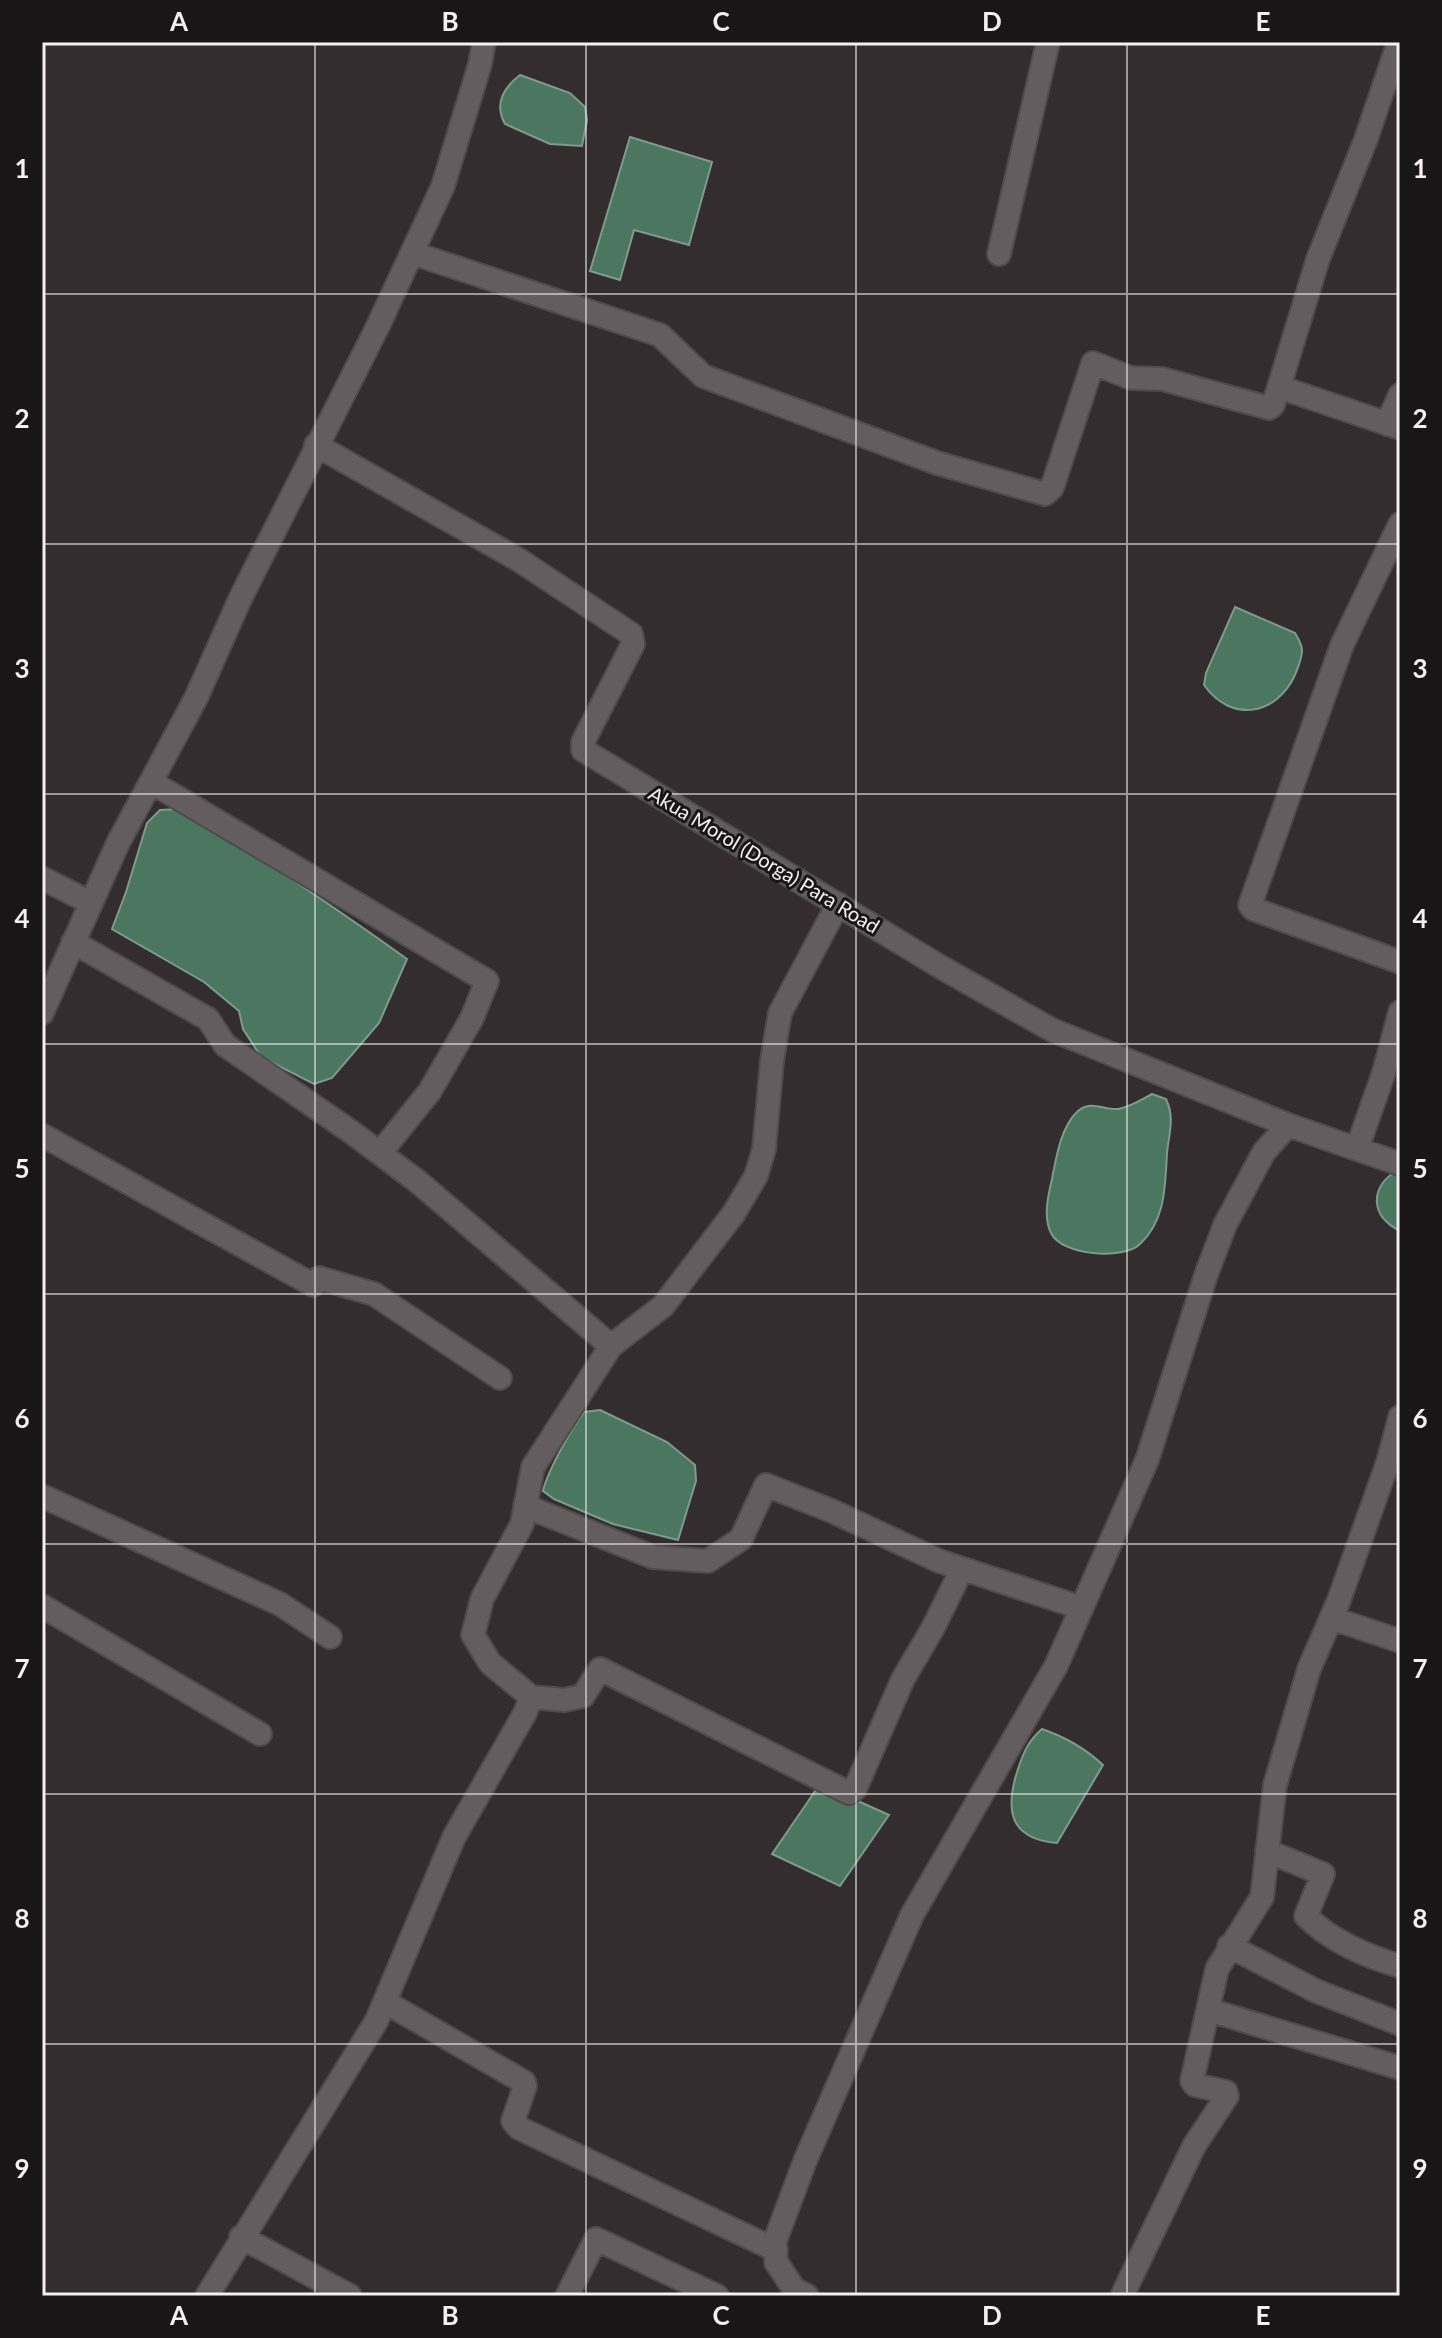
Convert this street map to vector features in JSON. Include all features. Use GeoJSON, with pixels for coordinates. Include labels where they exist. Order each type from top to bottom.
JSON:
{"type":"FeatureCollection","features":[{"type":"Feature","properties":{"kind":"street"},"geometry":{"type":"LineString","coordinates":[[42,1013],[118,843],[196,698],[241,597],[378,326],[443,186],[484,42]]}},
{"type":"Feature","properties":{"kind":"street"},"geometry":{"type":"LineString","coordinates":[[999,254],[1048,42]]}},
{"type":"Feature","properties":{"kind":"street"},"geometry":{"type":"LineString","coordinates":[[412,253],[660,335],[703,376],[937,463],[1045,494],[1052,488],[1093,363],[1131,378],[1162,379],[1269,408],[1273,405],[1318,259],[1366,139],[1399,42]]}},
{"type":"Feature","properties":{"kind":"street"},"geometry":{"type":"LineString","coordinates":[[1279,387],[1394,426],[1400,395]]}},
{"type":"Feature","properties":{"kind":"street","name":"Akua Morol (Dorga) Para Road"},"geometry":{"type":"LineString","coordinates":[[316,445],[519,560],[631,634],[633,644],[583,742],[583,750],[1052,1030],[1288,1125],[1400,1164]]}},
{"type":"Feature","properties":{"kind":"street"},"geometry":{"type":"LineString","coordinates":[[1400,524],[1342,645],[1250,905],[1253,909],[1400,962]]}},
{"type":"Feature","properties":{"kind":"street"},"geometry":{"type":"LineString","coordinates":[[151,782],[487,981],[472,1018],[430,1091],[380,1153]]}},
{"type":"Feature","properties":{"kind":"street"},"geometry":{"type":"LineString","coordinates":[[42,878],[91,903]]}},
{"type":"Feature","properties":{"kind":"street"},"geometry":{"type":"LineString","coordinates":[[838,904],[780,1013],[764,1149],[756,1176],[734,1213],[663,1306],[611,1346],[533,1467],[522,1524],[482,1599],[473,1635],[490,1663],[531,1697],[564,1700],[583,1696],[600,1669],[849,1793],[855,1789],[903,1679],[962,1569]]}},
{"type":"Feature","properties":{"kind":"street"},"geometry":{"type":"LineString","coordinates":[[73,942],[208,1019],[225,1045],[417,1181],[611,1346]]}},
{"type":"Feature","properties":{"kind":"street"},"geometry":{"type":"LineString","coordinates":[[1357,1149],[1384,1072],[1400,1012]]}},
{"type":"Feature","properties":{"kind":"street"},"geometry":{"type":"LineString","coordinates":[[807,2296],[794,2289],[776,2262],[775,2241],[805,2161],[912,1915],[1056,1666],[1147,1460],[1225,1225],[1264,1152],[1288,1125]]}},
{"type":"Feature","properties":{"kind":"street"},"geometry":{"type":"LineString","coordinates":[[42,1135],[313,1285],[319,1278],[374,1294],[500,1378]]}},
{"type":"Feature","properties":{"kind":"street"},"geometry":{"type":"LineString","coordinates":[[1122,2296],[1194,2146],[1227,2096],[1226,2092],[1192,2084],[1217,1969],[1262,1897],[1275,1785],[1309,1669],[1388,1462],[1400,1417]]}},
{"type":"Feature","properties":{"kind":"street"},"geometry":{"type":"LineString","coordinates":[[525,1506],[653,1557],[708,1561],[741,1539],[766,1485],[962,1569],[1082,1608]]}},
{"type":"Feature","properties":{"kind":"street"},"geometry":{"type":"LineString","coordinates":[[42,1496],[280,1604],[330,1637]]}},
{"type":"Feature","properties":{"kind":"street"},"geometry":{"type":"LineString","coordinates":[[42,1606],[260,1734]]}},
{"type":"Feature","properties":{"kind":"street"},"geometry":{"type":"LineString","coordinates":[[1331,1618],[1400,1641]]}},
{"type":"Feature","properties":{"kind":"street"},"geometry":{"type":"LineString","coordinates":[[207,2296],[377,2020],[454,1837],[525,1713],[531,1697]]}},
{"type":"Feature","properties":{"kind":"street"},"geometry":{"type":"LineString","coordinates":[[1267,1851],[1323,1874],[1306,1916],[1319,1929],[1382,1961],[1400,1966]]}},
{"type":"Feature","properties":{"kind":"street"},"geometry":{"type":"LineString","coordinates":[[1229,1946],[1316,1991],[1400,2024]]}},
{"type":"Feature","properties":{"kind":"street"},"geometry":{"type":"LineString","coordinates":[[385,2002],[524,2082],[513,2121],[519,2128],[776,2250]]}},
{"type":"Feature","properties":{"kind":"street"},"geometry":{"type":"LineString","coordinates":[[1209,2010],[1400,2068]]}},
{"type":"Feature","properties":{"kind":"street"},"geometry":{"type":"LineString","coordinates":[[241,2237],[340,2294]]}},
{"type":"Feature","properties":{"kind":"street"},"geometry":{"type":"LineString","coordinates":[[567,2296],[596,2239],[717,2296]]}},
{"type":"Feature","properties":{"kind":"shaded area"},"geometry":{"type":"Polygon","coordinates":[[[520,75],[570,93],[585,107],[587,120],[582,146],[550,144],[505,124],[500,103],[509,85],[520,75]]]}},
{"type":"Feature","properties":{"kind":"shaded area"},"geometry":{"type":"Polygon","coordinates":[[[630,137],[712,162],[689,245],[634,230],[620,280],[590,271],[630,137]]]}},
{"type":"Feature","properties":{"kind":"shaded area"},"geometry":{"type":"Polygon","coordinates":[[[1235,607],[1295,633],[1302,648],[1299,666],[1287,689],[1277,699],[1252,710],[1227,705],[1204,685],[1206,673],[1235,607]]]}},
{"type":"Feature","properties":{"kind":"shaded area"},"geometry":{"type":"Polygon","coordinates":[[[179,809],[295,881],[407,959],[379,1023],[332,1078],[314,1084],[261,1057],[243,1029],[239,1011],[204,982],[112,929],[147,823],[160,810],[179,809]]]}},
{"type":"Feature","properties":{"kind":"shaded area"},"geometry":{"type":"Polygon","coordinates":[[[1152,1094],[1166,1099],[1171,1119],[1162,1202],[1149,1235],[1132,1249],[1108,1254],[1080,1251],[1057,1241],[1049,1227],[1048,1199],[1060,1143],[1072,1117],[1088,1106],[1118,1109],[1152,1094]]]}},
{"type":"Feature","properties":{"kind":"shaded area"},"geometry":{"type":"Polygon","coordinates":[[[1398,1170],[1400,1231],[1383,1218],[1377,1201],[1382,1185],[1398,1170]]]}},
{"type":"Feature","properties":{"kind":"shaded area"},"geometry":{"type":"Polygon","coordinates":[[[600,1410],[667,1442],[695,1465],[696,1481],[678,1540],[613,1524],[554,1499],[543,1491],[560,1450],[584,1412],[600,1410]]]}},
{"type":"Feature","properties":{"kind":"shaded area"},"geometry":{"type":"Polygon","coordinates":[[[1042,1729],[1074,1744],[1103,1765],[1057,1843],[1029,1836],[1015,1821],[1012,1811],[1013,1786],[1021,1760],[1042,1729]]]}},
{"type":"Feature","properties":{"kind":"shaded area"},"geometry":{"type":"Polygon","coordinates":[[[820,1784],[889,1815],[840,1886],[772,1854],[820,1784]]]}}]}
